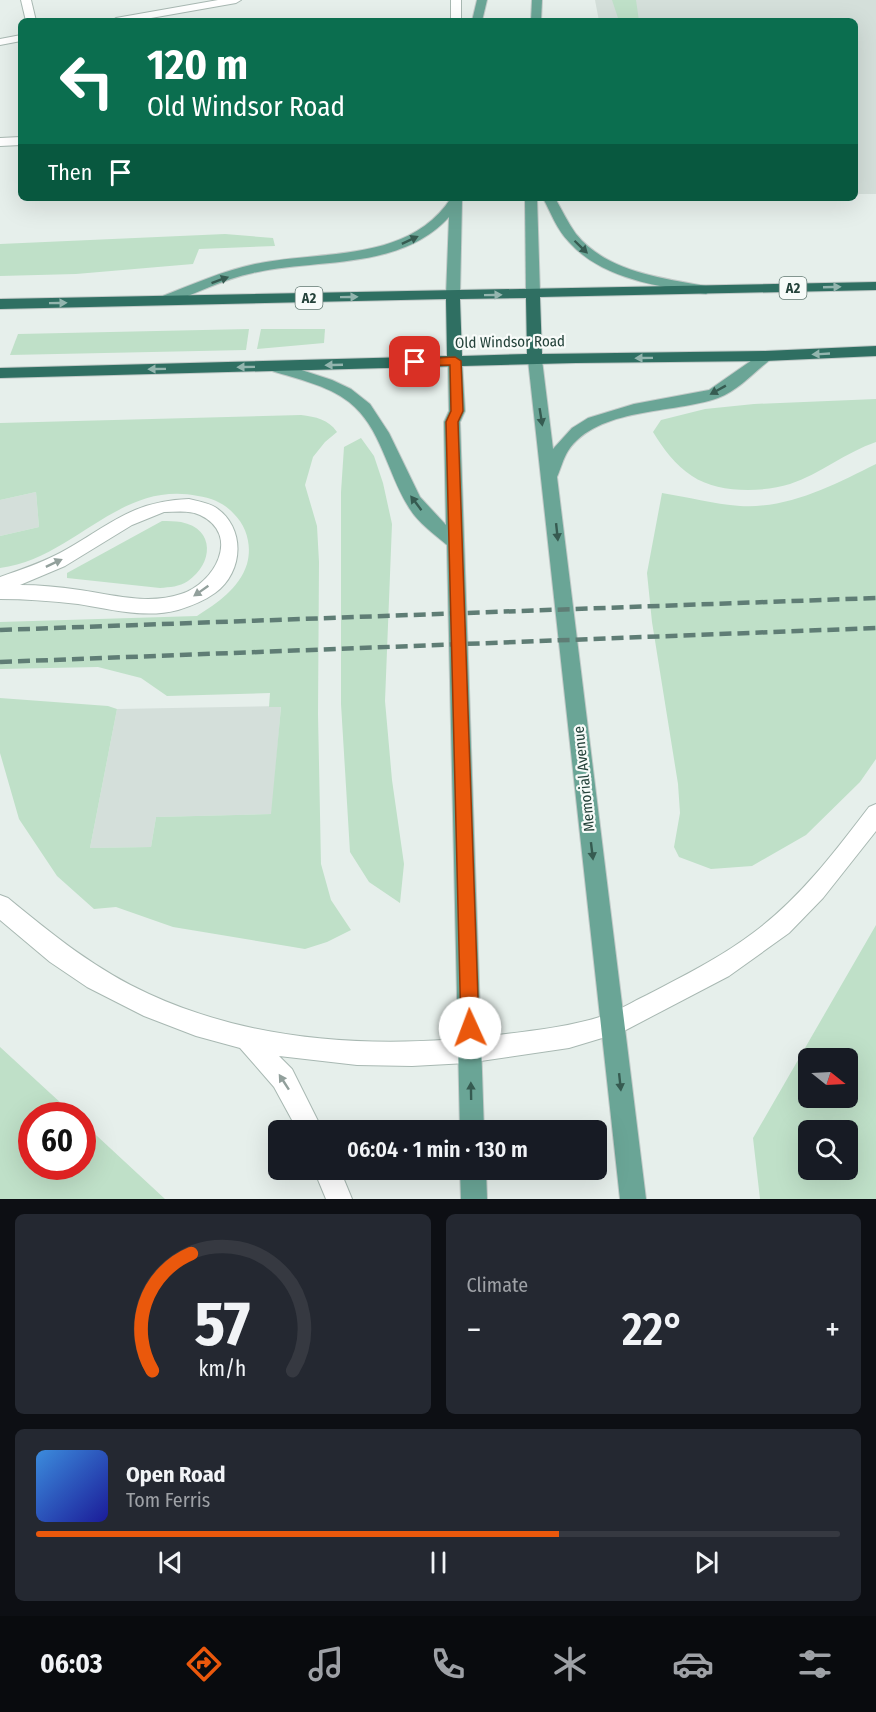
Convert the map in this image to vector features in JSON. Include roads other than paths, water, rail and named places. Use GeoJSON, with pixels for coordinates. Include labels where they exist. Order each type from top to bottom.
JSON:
{"type":"FeatureCollection","features":[{"type":"Feature","properties":{"kind":"highway","name":"A2"},"geometry":{"type":"LineString","coordinates":[[0,304],[876,286]]}},
{"type":"Feature","properties":{"kind":"highway"},"geometry":{"type":"LineString","coordinates":[[534,294],[535,360]]}},
{"type":"Feature","properties":{"kind":"highway"},"geometry":{"type":"LineString","coordinates":[[453,296],[455,361]]}},
{"type":"Feature","properties":{"kind":"highway","name":"Old Windsor Road"},"geometry":{"type":"LineString","coordinates":[[0,373],[455,361],[765,356],[876,351]]}},
{"type":"Feature","properties":{"kind":"main road"},"geometry":{"type":"LineString","coordinates":[[478,18],[482,0]]}},
{"type":"Feature","properties":{"kind":"main road"},"geometry":{"type":"LineString","coordinates":[[536,18],[537,0]]}},
{"type":"Feature","properties":{"kind":"main road"},"geometry":{"type":"LineString","coordinates":[[165,300],[255,268],[330,258],[401,244],[423,233],[441,219],[454,201]]}},
{"type":"Feature","properties":{"kind":"main road"},"geometry":{"type":"LineString","coordinates":[[453,296],[456,201]]}},
{"type":"Feature","properties":{"kind":"main road"},"geometry":{"type":"LineString","coordinates":[[531,201],[534,294]]}},
{"type":"Feature","properties":{"kind":"main road"},"geometry":{"type":"LineString","coordinates":[[551,201],[572,238],[585,252],[604,264],[668,283],[710,290]]}},
{"type":"Feature","properties":{"kind":"main road"},"geometry":{"type":"LineString","coordinates":[[550,474],[564,444],[584,428],[597,421],[653,406],[715,394],[765,356]]}},
{"type":"Feature","properties":{"kind":"main road","name":"Memorial Avenue"},"geometry":{"type":"LineString","coordinates":[[535,360],[633,1199]]}},
{"type":"Feature","properties":{"kind":"main road"},"geometry":{"type":"LineString","coordinates":[[455,361],[457,411],[452,422],[472,1120]]}},
{"type":"Feature","properties":{"kind":"main road"},"geometry":{"type":"LineString","coordinates":[[277,367],[317,379],[354,398],[375,422],[415,504],[457,544]]}},
{"type":"Feature","properties":{"kind":"main road"},"geometry":{"type":"LineString","coordinates":[[473,1180],[474,1199]]}},
{"type":"Feature","properties":{"kind":"street"},"geometry":{"type":"LineString","coordinates":[[26,0],[30,18]]}},
{"type":"Feature","properties":{"kind":"street"},"geometry":{"type":"LineString","coordinates":[[144,18],[200,12],[236,0]]}},
{"type":"Feature","properties":{"kind":"street"},"geometry":{"type":"LineString","coordinates":[[456,0],[456,18]]}},
{"type":"Feature","properties":{"kind":"street"},"geometry":{"type":"LineString","coordinates":[[0,42],[18,39]]}},
{"type":"Feature","properties":{"kind":"street"},"geometry":{"type":"LineString","coordinates":[[0,142],[18,141]]}},
{"type":"Feature","properties":{"kind":"street"},"geometry":{"type":"LineString","coordinates":[[0,585],[65,558],[135,516],[164,506],[181,504],[207,512],[219,520],[228,531],[231,544],[229,559],[221,574],[207,588],[191,598],[169,605],[144,606],[65,595],[0,592]]}},
{"type":"Feature","properties":{"kind":"street"},"geometry":{"type":"LineString","coordinates":[[0,893],[6,910],[46,947],[103,983],[137,1001],[192,1023],[248,1039],[342,1054],[381,1056],[470,1051],[558,1038],[614,1024],[695,983],[744,954],[815,892],[876,814]]}},
{"type":"Feature","properties":{"kind":"street"},"geometry":{"type":"LineString","coordinates":[[248,1039],[283,1078],[305,1120]]}},
{"type":"Feature","properties":{"kind":"street"},"geometry":{"type":"LineString","coordinates":[[331,1180],[339,1199]]}},
{"type":"Feature","properties":{"kind":"railway"},"geometry":{"type":"LineString","coordinates":[[0,630],[876,598]]}},
{"type":"Feature","properties":{"kind":"railway"},"geometry":{"type":"LineString","coordinates":[[0,662],[876,628]]}}]}
